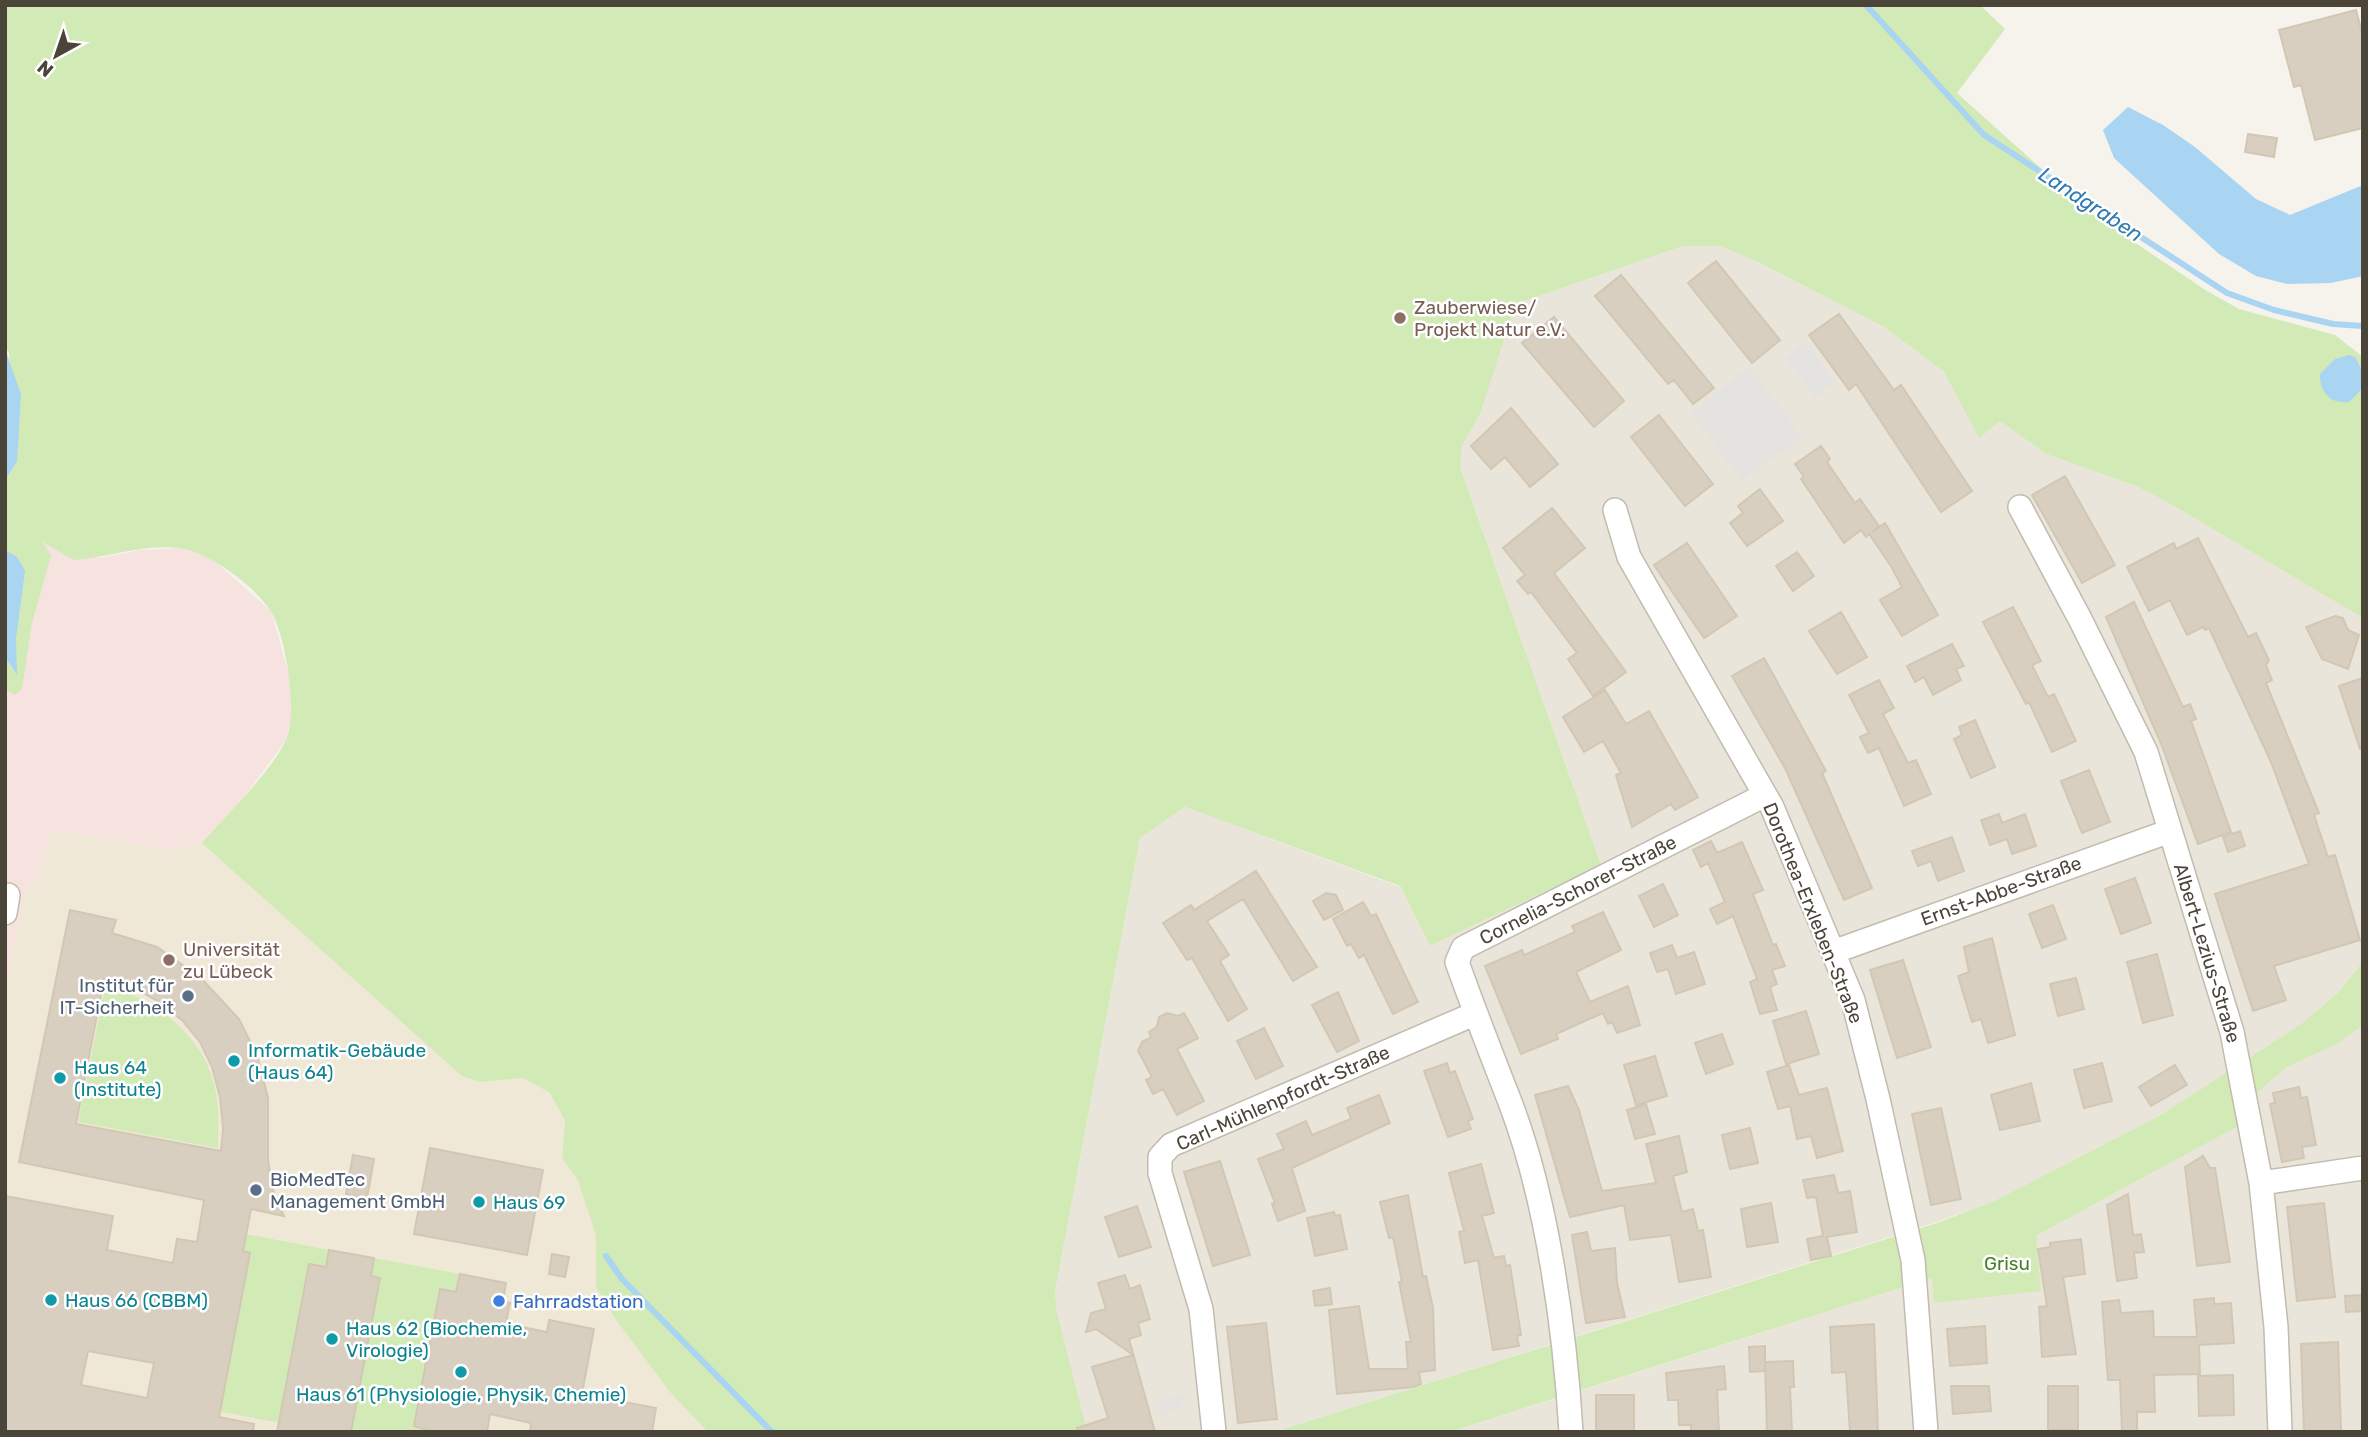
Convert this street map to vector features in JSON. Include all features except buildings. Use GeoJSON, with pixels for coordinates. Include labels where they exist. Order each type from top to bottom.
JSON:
{"type":"FeatureCollection","features":[{"type":"Feature","properties":{"kind":"street","name":"Albert-Lezius-Straße"},"geometry":{"type":"LineString","coordinates":[[2020,507],[2080,618],[2146,752],[2232,1032],[2261,1183],[2276,1327],[2280,1432]]}},
{"type":"Feature","properties":{"kind":"street","name":"Dorothea-Erxleben-Straße"},"geometry":{"type":"LineString","coordinates":[[1615,510],[1629,557],[1765,795],[1853,1000],[1913,1260],[1926,1432]]}},
{"type":"Feature","properties":{"kind":"street","name":"Cornelia-Schorer-Straße"},"geometry":{"type":"LineString","coordinates":[[1571,1432],[1568,1372],[1542,1215],[1510,1103],[1457,962],[1463,948],[1765,795]]}},
{"type":"Feature","properties":{"kind":"street","name":"Ernst-Abbe-Straße"},"geometry":{"type":"LineString","coordinates":[[1833,952],[2170,831]]}},
{"type":"Feature","properties":{"kind":"street","name":"Carl-Mühlenpfordt-Straße"},"geometry":{"type":"LineString","coordinates":[[1214,1432],[1201,1309],[1160,1173],[1160,1157],[1171,1145],[1475,1014]]}},
{"type":"Feature","properties":{"kind":"street"},"geometry":{"type":"LineString","coordinates":[[2261,1183],[2363,1168]]}},
{"type":"Feature","properties":{"kind":"shaded area"},"geometry":{"type":"Polygon","coordinates":[[[1683,246],[1720,246],[1758,262],[1884,327],[1944,372],[1979,437],[2000,421],[2046,454],[2136,486],[2167,502],[2363,618],[2363,961],[2339,992],[2301,1024],[2159,1116],[1996,1200],[1937,1222],[1274,1432],[1023,1432],[1057,1313],[1055,1292],[1140,838],[1185,807],[1400,887],[1430,946],[1601,865],[1460,467],[1462,446],[1480,414],[1516,304],[1683,246]]]}},
{"type":"Feature","properties":{"kind":"shaded area"},"geometry":{"type":"Polygon","coordinates":[[[1805,342],[1836,382],[1815,398],[1785,358],[1805,342]]]}},
{"type":"Feature","properties":{"kind":"shaded area"},"geometry":{"type":"Polygon","coordinates":[[[1749,367],[1803,436],[1742,481],[1690,413],[1749,367]]]}},
{"type":"Feature","properties":{"kind":"shaded area","name":"Universität zu Lübeck"},"geometry":{"type":"Polygon","coordinates":[[[5,532],[480,1082],[523,1078],[550,1093],[565,1121],[562,1158],[578,1179],[596,1236],[762,1432],[5,1432],[5,532]]]}},
{"type":"Feature","properties":{"kind":"shaded area"},"geometry":{"type":"Polygon","coordinates":[[[5,532],[100,558],[140,550],[180,548],[209,556],[271,611],[290,678],[291,718],[286,740],[245,796],[202,843],[168,850],[52,830],[40,879],[24,894],[5,996],[5,532]]]}},
{"type":"Feature","properties":{"kind":"shaded area"},"geometry":{"type":"Polygon","coordinates":[[[2363,1025],[2363,1432],[1451,1432],[1932,1278],[2036,1236],[2242,1124],[2239,1108],[2287,1067],[2337,1044],[2363,1025]]]}},
{"type":"Feature","properties":{"kind":"shaded area"},"geometry":{"type":"Polygon","coordinates":[[[1184,1393],[1182,1407],[1160,1417],[1161,1402],[1184,1393]]]}},
{"type":"Feature","properties":{"kind":"green space"},"geometry":{"type":"Polygon","coordinates":[[[5,5],[1980,5],[2005,29],[1957,93],[2092,214],[2207,291],[2239,309],[2335,335],[2363,357],[2363,618],[2167,502],[2136,486],[2046,454],[2000,421],[1979,438],[1944,372],[1884,327],[1758,262],[1720,246],[1683,246],[1516,304],[1480,414],[1462,446],[1460,467],[1601,865],[1430,946],[1400,886],[1185,807],[1140,838],[1055,1292],[1057,1313],[1087,1432],[708,1432],[670,1392],[617,1321],[596,1287],[596,1236],[578,1180],[562,1158],[565,1121],[550,1093],[523,1078],[480,1082],[462,1076],[202,843],[270,766],[286,740],[289,728],[290,693],[281,637],[270,610],[254,591],[219,564],[184,549],[156,547],[73,560],[43,542],[51,556],[32,623],[22,689],[15,695],[5,689],[5,657],[16,674],[16,639],[5,550],[5,480],[17,462],[9,352],[5,348],[5,5]]]}},
{"type":"Feature","properties":{"kind":"green space","name":"Grisu"},"geometry":{"type":"Polygon","coordinates":[[[2363,961],[2363,1025],[2337,1044],[2287,1067],[2239,1108],[2242,1124],[2036,1236],[2041,1291],[1934,1303],[1932,1278],[1450,1432],[1274,1432],[1937,1223],[1996,1200],[2159,1116],[2301,1024],[2339,992],[2363,961]]]}},
{"type":"Feature","properties":{"kind":"green space"},"geometry":{"type":"Polygon","coordinates":[[[106,983],[160,1011],[176,1023],[202,1054],[216,1093],[218,1148],[78,1122],[106,983]]]}},
{"type":"Feature","properties":{"kind":"green space"},"geometry":{"type":"Polygon","coordinates":[[[246,1234],[329,1250],[326,1267],[309,1264],[283,1401],[297,1426],[212,1410],[224,1390],[250,1253],[243,1251],[246,1234]]]}},
{"type":"Feature","properties":{"kind":"green space"},"geometry":{"type":"Polygon","coordinates":[[[374,1258],[460,1274],[456,1293],[439,1289],[414,1426],[433,1432],[344,1432],[380,1278],[371,1276],[374,1258]]]}},
{"type":"Feature","properties":{"kind":"water"},"geometry":{"type":"Polygon","coordinates":[[[2128,107],[2163,125],[2195,147],[2256,199],[2290,215],[2363,185],[2363,276],[2331,283],[2287,284],[2256,276],[2219,254],[2114,158],[2103,130],[2128,107]]]}},
{"type":"Feature","properties":{"kind":"water"},"geometry":{"type":"Polygon","coordinates":[[[5,349],[21,394],[17,462],[5,480],[5,349]]]}},
{"type":"Feature","properties":{"kind":"water"},"geometry":{"type":"Polygon","coordinates":[[[2349,355],[2355,357],[2362,370],[2363,388],[2349,402],[2336,401],[2324,391],[2320,374],[2335,359],[2349,355]]]}},
{"type":"Feature","properties":{"kind":"water"},"geometry":{"type":"Polygon","coordinates":[[[5,550],[17,557],[25,571],[16,638],[17,675],[5,657],[5,550]]]}},
{"type":"Feature","properties":{"kind":"waterway","name":"Landgraben"},"geometry":{"type":"LineString","coordinates":[[1866,5],[1984,135],[2227,293],[2274,310],[2333,324],[2363,326]]}},
{"type":"Feature","properties":{"kind":"waterway"},"geometry":{"type":"LineString","coordinates":[[606,1256],[622,1279],[772,1432]]}},
{"type":"Feature","properties":{"kind":"place","name":"Zauberwiese/ Projekt Natur e.V."},"geometry":{"type":"Point","coordinates":[1400,318]}},
{"type":"Feature","properties":{"kind":"place","name":"Universität zu Lübeck"},"geometry":{"type":"Point","coordinates":[169,960]}},
{"type":"Feature","properties":{"kind":"place","name":"Institut für IT-Sicherheit"},"geometry":{"type":"Point","coordinates":[188,996]}},
{"type":"Feature","properties":{"kind":"place","name":"Informatik-Gebäude (Haus 64)"},"geometry":{"type":"Point","coordinates":[234,1061]}},
{"type":"Feature","properties":{"kind":"place","name":"Haus 64 (Institute)"},"geometry":{"type":"Point","coordinates":[60,1078]}},
{"type":"Feature","properties":{"kind":"place","name":"BioMedTec Management GmbH"},"geometry":{"type":"Point","coordinates":[256,1190]}},
{"type":"Feature","properties":{"kind":"place","name":"Haus 69"},"geometry":{"type":"Point","coordinates":[479,1202]}},
{"type":"Feature","properties":{"kind":"place","name":"Haus 66 (CBBM)"},"geometry":{"type":"Point","coordinates":[51,1300]}},
{"type":"Feature","properties":{"kind":"place","name":"Fahrradstation"},"geometry":{"type":"Point","coordinates":[499,1301]}},
{"type":"Feature","properties":{"kind":"place","name":"Haus 62 (Biochemie, Virologie)"},"geometry":{"type":"Point","coordinates":[332,1339]}},
{"type":"Feature","properties":{"kind":"place","name":"Haus 61 (Physiologie, Physik, Chemie)"},"geometry":{"type":"Point","coordinates":[461,1372]}}]}
